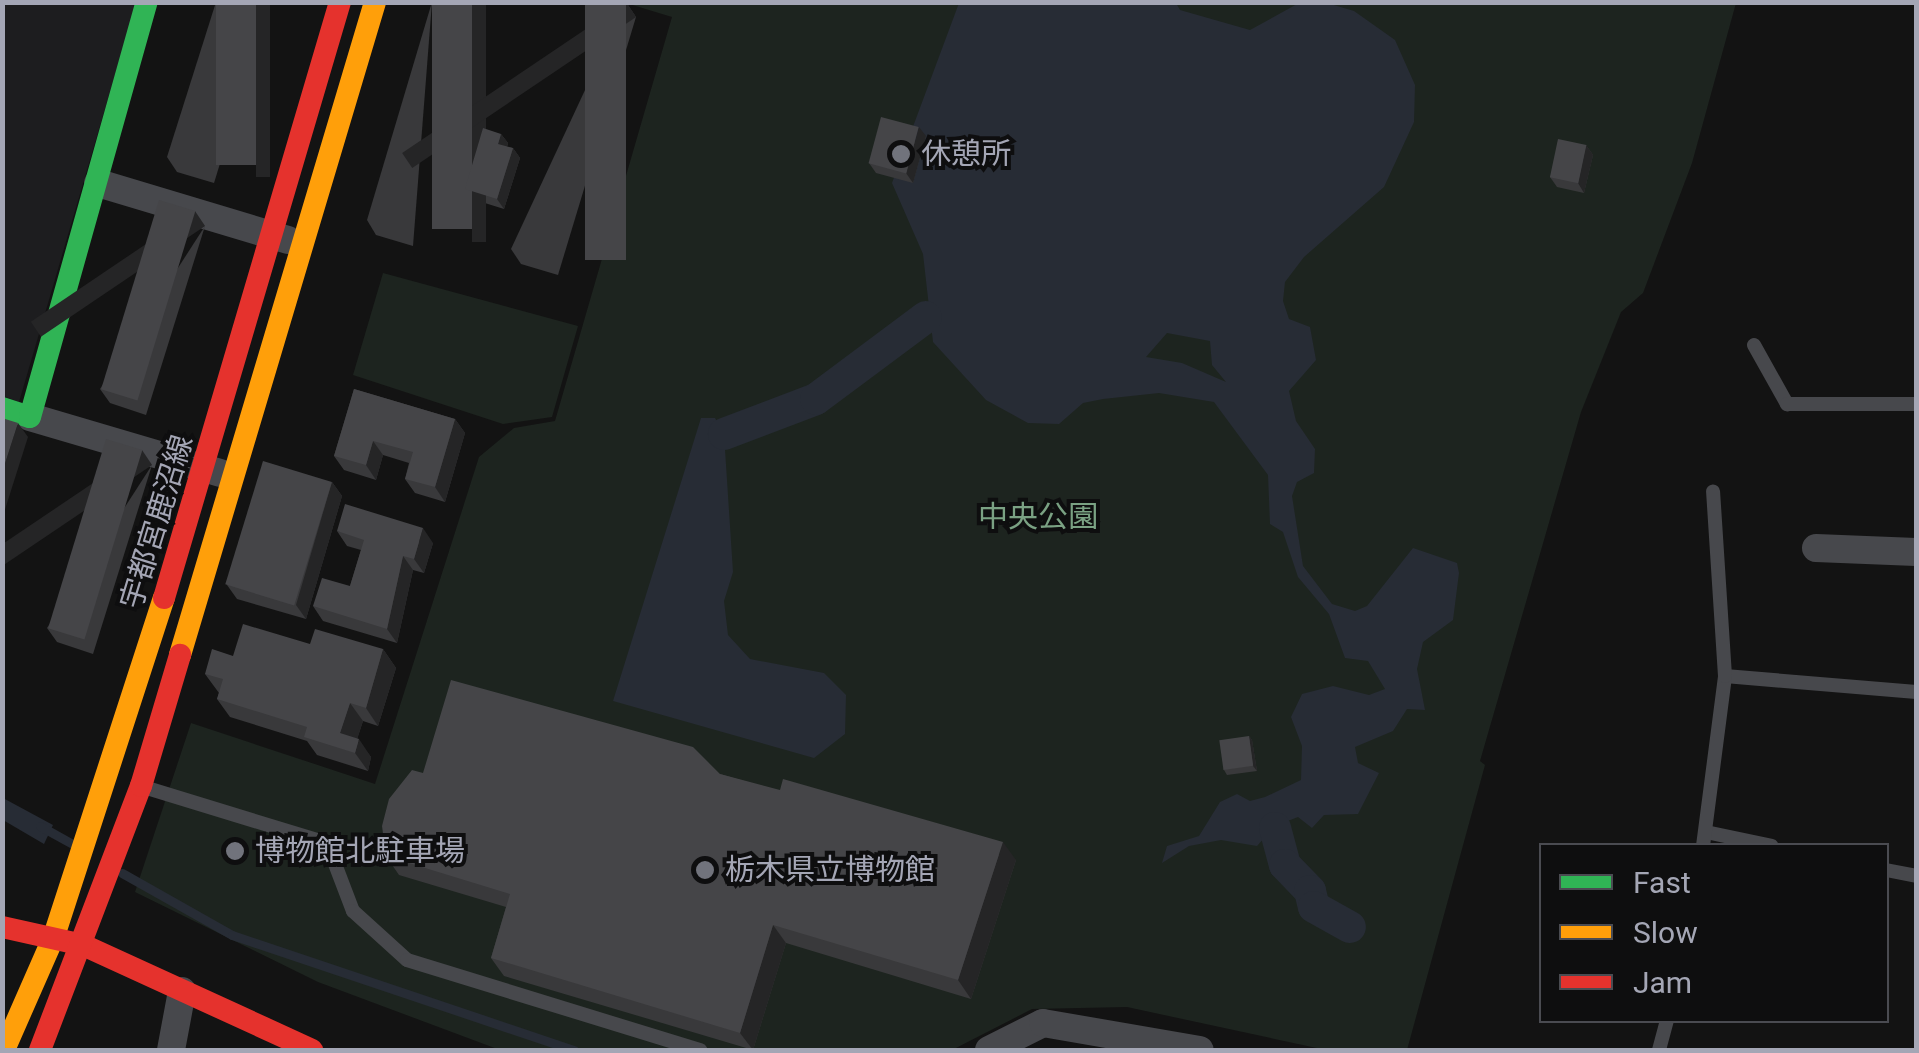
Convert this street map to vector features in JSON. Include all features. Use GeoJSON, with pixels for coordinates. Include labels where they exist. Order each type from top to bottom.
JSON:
{"type":"FeatureCollection","features":[{"type":"Feature","properties":{"kind":"main road"},"geometry":{"type":"LineString","coordinates":[[2,408],[30,417],[147,2]]}},
{"type":"Feature","properties":{"kind":"main road","name":"宇都宮鹿沼線"},"geometry":{"type":"LineString","coordinates":[[4,1050],[54,936],[108,775],[206,468],[340,2]]}},
{"type":"Feature","properties":{"kind":"main road"},"geometry":{"type":"LineString","coordinates":[[40,1050],[141,786],[238,478],[376,2]]}},
{"type":"Feature","properties":{"kind":"main road"},"geometry":{"type":"LineString","coordinates":[[2,928],[83,945],[312,1050]]}},
{"type":"Feature","properties":{"kind":"street"},"geometry":{"type":"LineString","coordinates":[[98,183],[274,234],[306,247]]}},
{"type":"Feature","properties":{"kind":"street"},"geometry":{"type":"LineString","coordinates":[[30,417],[238,478]]}},
{"type":"Feature","properties":{"kind":"street"},"geometry":{"type":"LineString","coordinates":[[1816,548],[1916,552]]}},
{"type":"Feature","properties":{"kind":"street"},"geometry":{"type":"LineString","coordinates":[[171,1050],[182,991]]}},
{"type":"Feature","properties":{"kind":"street"},"geometry":{"type":"LineString","coordinates":[[989,1050],[1043,1023],[1200,1050]]}},
{"type":"Feature","properties":{"kind":"lane"},"geometry":{"type":"LineString","coordinates":[[1754,346],[1787,404],[1916,404]]}},
{"type":"Feature","properties":{"kind":"lane"},"geometry":{"type":"LineString","coordinates":[[1713,491],[1724,676],[1705,838],[1747,843]]}},
{"type":"Feature","properties":{"kind":"lane"},"geometry":{"type":"LineString","coordinates":[[1724,676],[1916,692]]}},
{"type":"Feature","properties":{"kind":"lane"},"geometry":{"type":"LineString","coordinates":[[108,775],[327,843],[353,911],[408,960],[700,1050]]}},
{"type":"Feature","properties":{"kind":"lane"},"geometry":{"type":"LineString","coordinates":[[1889,871],[1916,876]]}},
{"type":"Feature","properties":{"kind":"lane"},"geometry":{"type":"LineString","coordinates":[[1659,1050],[1666,1023]]}},
{"type":"Feature","properties":{"kind":"shaded area"},"geometry":{"type":"Polygon","coordinates":[[[3,3],[136,3],[19,402],[3,396],[3,3]]]}},
{"type":"Feature","properties":{"kind":"shaded area"},"geometry":{"type":"Polygon","coordinates":[[[959,3],[1176,3],[1180,10],[1250,30],[1299,3],[1327,3],[1354,11],[1395,40],[1415,85],[1414,122],[1384,187],[1304,257],[1285,282],[1283,301],[1289,319],[1310,327],[1316,360],[1289,391],[1296,421],[1315,449],[1314,473],[1297,482],[1292,496],[1303,566],[1332,604],[1355,611],[1367,606],[1413,548],[1457,563],[1459,573],[1453,620],[1423,642],[1417,669],[1425,710],[1407,709],[1393,731],[1355,747],[1358,763],[1379,773],[1358,814],[1324,815],[1312,828],[1298,817],[1275,826],[1257,846],[1221,840],[1189,846],[1162,863],[1167,846],[1199,836],[1220,802],[1237,794],[1250,801],[1265,797],[1301,780],[1302,746],[1291,717],[1302,694],[1333,686],[1369,695],[1385,689],[1368,661],[1345,658],[1329,614],[1298,577],[1283,532],[1270,524],[1268,475],[1214,402],[1159,393],[1103,399],[1083,403],[1059,424],[1028,423],[986,400],[933,342],[923,254],[892,183],[959,3]],[[1167,333],[1146,357],[1182,363],[1226,382],[1212,365],[1210,341],[1167,333]]]}},
{"type":"Feature","properties":{"kind":"shaded area"},"geometry":{"type":"Polygon","coordinates":[[[701,418],[715,418],[724,434],[733,572],[724,601],[728,635],[750,659],[824,673],[846,695],[845,734],[814,758],[613,701],[701,418]]]}},
{"type":"Feature","properties":{"kind":"shaded area"},"geometry":{"type":"Polygon","coordinates":[[[3,798],[53,825],[44,844],[3,820],[3,798]]]}},
{"type":"Feature","properties":{"kind":"green space","name":"中央公園"},"geometry":{"type":"Polygon","coordinates":[[[626,3],[1736,3],[1692,163],[1643,293],[1621,312],[1581,412],[1480,761],[1485,765],[1407,1050],[1326,1050],[1127,1007],[1032,1009],[952,1050],[500,1050],[318,982],[135,892],[191,723],[375,784],[479,457],[514,428],[555,421],[672,17],[626,3]]]}},
{"type":"Feature","properties":{"kind":"green space"},"geometry":{"type":"Polygon","coordinates":[[[383,273],[578,326],[552,417],[503,424],[353,375],[383,273]]]}},
{"type":"Feature","properties":{"kind":"building"},"geometry":{"type":"Polygon","coordinates":[[[216,2],[256,2],[256,165],[216,165],[216,2]]]}},
{"type":"Feature","properties":{"kind":"building"},"geometry":{"type":"Polygon","coordinates":[[[432,2],[472,2],[472,229],[432,229],[432,2]]]}},
{"type":"Feature","properties":{"kind":"building"},"geometry":{"type":"Polygon","coordinates":[[[585,2],[626,2],[626,260],[585,260],[585,2]]]}},
{"type":"Feature","properties":{"kind":"building","name":"休憩所"},"geometry":{"type":"Polygon","coordinates":[[[881,117],[919,127],[906,173],[869,163],[881,117]]]}},
{"type":"Feature","properties":{"kind":"building"},"geometry":{"type":"Polygon","coordinates":[[[483,128],[501,134],[498,144],[513,148],[497,199],[465,189],[483,128]]]}},
{"type":"Feature","properties":{"kind":"building"},"geometry":{"type":"Polygon","coordinates":[[[1558,139],[1586,145],[1578,183],[1550,177],[1558,139]]]}},
{"type":"Feature","properties":{"kind":"building"},"geometry":{"type":"Polygon","coordinates":[[[159,200],[195,211],[137,400],[101,389],[159,200]]]}},
{"type":"Feature","properties":{"kind":"building"},"geometry":{"type":"Polygon","coordinates":[[[354,389],[455,419],[435,487],[405,479],[413,452],[373,441],[366,465],[334,456],[354,389]]]}},
{"type":"Feature","properties":{"kind":"building"},"geometry":{"type":"Polygon","coordinates":[[[2,418],[18,423],[2,473],[2,418]]]}},
{"type":"Feature","properties":{"kind":"building"},"geometry":{"type":"Polygon","coordinates":[[[106,439],[142,450],[84,639],[48,628],[106,439]]]}},
{"type":"Feature","properties":{"kind":"building"},"geometry":{"type":"Polygon","coordinates":[[[263,461],[332,482],[294,605],[225,584],[263,461]]]}},
{"type":"Feature","properties":{"kind":"building"},"geometry":{"type":"Polygon","coordinates":[[[345,504],[423,528],[414,559],[403,556],[387,629],[313,606],[322,578],[350,586],[364,540],[337,531],[345,504]]]}},
{"type":"Feature","properties":{"kind":"building"},"geometry":{"type":"Polygon","coordinates":[[[243,624],[310,644],[315,629],[383,649],[366,708],[350,703],[340,733],[359,739],[355,753],[304,737],[307,727],[217,699],[223,679],[205,674],[212,649],[233,656],[243,624]]]}},
{"type":"Feature","properties":{"kind":"building","name":"栃木県立博物館"},"geometry":{"type":"Polygon","coordinates":[[[451,680],[693,747],[720,774],[780,790],[783,779],[1003,842],[958,980],[773,925],[740,1033],[491,958],[510,894],[386,856],[382,826],[389,799],[412,770],[423,773],[451,680]]]}},
{"type":"Feature","properties":{"kind":"building"},"geometry":{"type":"Polygon","coordinates":[[[1249,736],[1253,766],[1223,770],[1219,740],[1249,736]]]}},
{"type":"Feature","properties":{"kind":"waterway"},"geometry":{"type":"LineString","coordinates":[[724,434],[816,399],[926,317]]}},
{"type":"Feature","properties":{"kind":"waterway"},"geometry":{"type":"LineString","coordinates":[[40,826],[74,845]]}},
{"type":"Feature","properties":{"kind":"waterway"},"geometry":{"type":"LineString","coordinates":[[1275,828],[1285,865],[1310,891],[1314,907],[1350,927]]}},
{"type":"Feature","properties":{"kind":"waterway"},"geometry":{"type":"LineString","coordinates":[[122,873],[232,935],[574,1050]]}},
{"type":"Feature","properties":{"kind":"traffic: fast"},"geometry":{"type":"LineString","coordinates":[[2,408],[30,417],[147,2]]}},
{"type":"Feature","properties":{"kind":"traffic: slow"},"geometry":{"type":"LineString","coordinates":[[180,655],[375,2]]}},
{"type":"Feature","properties":{"kind":"traffic: slow"},"geometry":{"type":"LineString","coordinates":[[4,1050],[54,936],[164,598]]}},
{"type":"Feature","properties":{"kind":"traffic: jam"},"geometry":{"type":"LineString","coordinates":[[164,598],[340,2]]}},
{"type":"Feature","properties":{"kind":"traffic: jam"},"geometry":{"type":"LineString","coordinates":[[40,1050],[141,786],[180,655]]}},
{"type":"Feature","properties":{"kind":"traffic: jam"},"geometry":{"type":"LineString","coordinates":[[2,927],[83,945],[312,1050]]}},
{"type":"Feature","properties":{"kind":"place","name":"休憩所"},"geometry":{"type":"Point","coordinates":[901,154]}},
{"type":"Feature","properties":{"kind":"place","name":"博物館北駐車場"},"geometry":{"type":"Point","coordinates":[235,851]}},
{"type":"Feature","properties":{"kind":"place","name":"栃木県立博物館"},"geometry":{"type":"Point","coordinates":[705,870]}}]}
